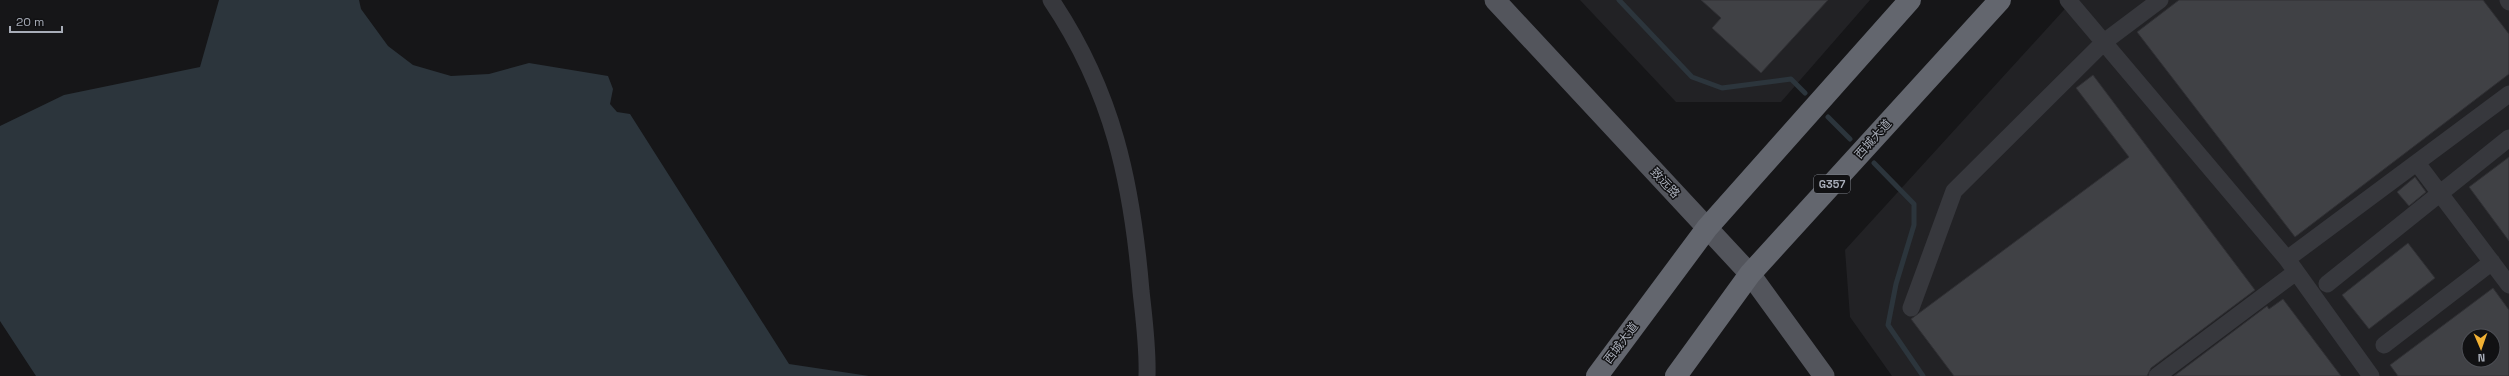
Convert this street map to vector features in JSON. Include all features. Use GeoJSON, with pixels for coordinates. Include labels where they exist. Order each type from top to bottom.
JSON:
{"type":"FeatureCollection","features":[{"type":"Feature","properties":{"kind":"highway","name":"西城大道"},"geometry":{"type":"LineString","coordinates":[[1597,376],[1707,228],[1910,0]]}},
{"type":"Feature","properties":{"kind":"highway","name":"西城大道"},"geometry":{"type":"LineString","coordinates":[[1676,376],[1750,274],[2000,0]]}},
{"type":"Feature","properties":{"kind":"main road","name":"致远路"},"geometry":{"type":"LineString","coordinates":[[1495,0],[1750,274],[1824,376]]}},
{"type":"Feature","properties":{"kind":"street"},"geometry":{"type":"LineString","coordinates":[[1051,0],[1072,30],[1096,77],[1114,125],[1125,170],[1138,252],[1147,376]]}},
{"type":"Feature","properties":{"kind":"street"},"geometry":{"type":"LineString","coordinates":[[2068,0],[2291,266],[2371,376]]}},
{"type":"Feature","properties":{"kind":"street"},"geometry":{"type":"LineString","coordinates":[[1911,308],[1954,191],[2104,42],[2160,0]]}},
{"type":"Feature","properties":{"kind":"street"},"geometry":{"type":"LineString","coordinates":[[2157,376],[2416,163],[2509,94]]}},
{"type":"Feature","properties":{"kind":"street"},"geometry":{"type":"LineString","coordinates":[[2327,284],[2509,138]]}},
{"type":"Feature","properties":{"kind":"street"},"geometry":{"type":"LineString","coordinates":[[2416,163],[2509,285]]}},
{"type":"Feature","properties":{"kind":"street"},"geometry":{"type":"LineString","coordinates":[[2384,345],[2492,262]]}},
{"type":"Feature","properties":{"kind":"shaded area"},"geometry":{"type":"Polygon","coordinates":[[[219,0],[359,0],[361,9],[388,46],[413,65],[451,76],[489,74],[529,63],[608,76],[613,89],[610,104],[617,112],[630,114],[789,364],[869,376],[36,376],[0,321],[0,126],[64,95],[200,67],[219,0]]]}},
{"type":"Feature","properties":{"kind":"shaded area"},"geometry":{"type":"Polygon","coordinates":[[[1580,0],[1870,0],[1781,102],[1676,102],[1580,0]]]}},
{"type":"Feature","properties":{"kind":"shaded area"},"geometry":{"type":"Polygon","coordinates":[[[2073,0],[2509,0],[2509,376],[1892,376],[1850,317],[1845,250],[2073,0]]]}},
{"type":"Feature","properties":{"kind":"building"},"geometry":{"type":"Polygon","coordinates":[[[1701,0],[1828,0],[1761,73],[1712,28],[1721,18],[1701,0]]]}},
{"type":"Feature","properties":{"kind":"building"},"geometry":{"type":"Polygon","coordinates":[[[2179,0],[2483,0],[2509,34],[2509,74],[2295,237],[2137,32],[2179,0]]]}},
{"type":"Feature","properties":{"kind":"building"},"geometry":{"type":"Polygon","coordinates":[[[2093,75],[2255,290],[2151,368],[2147,376],[1954,376],[1911,319],[2129,157],[2076,88],[2093,75]]]}},
{"type":"Feature","properties":{"kind":"building"},"geometry":{"type":"Polygon","coordinates":[[[2509,157],[2509,241],[2469,187],[2509,157]]]}},
{"type":"Feature","properties":{"kind":"building"},"geometry":{"type":"Polygon","coordinates":[[[2415,177],[2426,192],[2409,206],[2397,192],[2415,177]]]}},
{"type":"Feature","properties":{"kind":"building"},"geometry":{"type":"Polygon","coordinates":[[[2408,243],[2435,278],[2369,329],[2342,295],[2408,243]]]}},
{"type":"Feature","properties":{"kind":"building"},"geometry":{"type":"Polygon","coordinates":[[[2493,288],[2509,310],[2509,376],[2398,376],[2390,365],[2493,288]]]}},
{"type":"Feature","properties":{"kind":"building"},"geometry":{"type":"Polygon","coordinates":[[[2283,299],[2341,376],[2174,376],[2267,306],[2269,309],[2283,299]]]}},
{"type":"Feature","properties":{"kind":"waterway"},"geometry":{"type":"LineString","coordinates":[[1619,0],[1692,77],[1722,88],[1791,79],[1805,93]]}},
{"type":"Feature","properties":{"kind":"waterway"},"geometry":{"type":"LineString","coordinates":[[1828,117],[1850,139]]}},
{"type":"Feature","properties":{"kind":"waterway"},"geometry":{"type":"LineString","coordinates":[[1874,163],[1914,204],[1914,225],[1896,284],[1888,325],[1923,376]]}}]}
